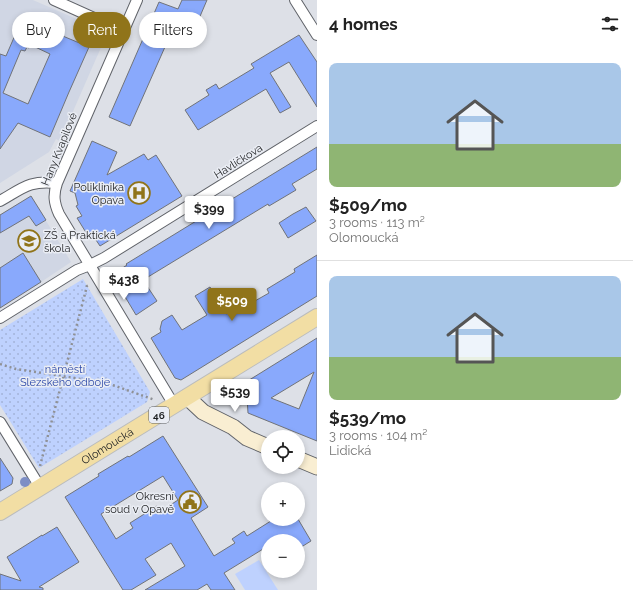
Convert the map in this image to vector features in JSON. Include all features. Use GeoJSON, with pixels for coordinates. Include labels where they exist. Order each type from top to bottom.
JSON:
{"type":"FeatureCollection","features":[{"type":"Feature","properties":{"kind":"main road","name":"Olomoucká"},"geometry":{"type":"LineString","coordinates":[[0,512],[37,481],[176,398],[317,317]]}},
{"type":"Feature","properties":{"kind":"street"},"geometry":{"type":"LineString","coordinates":[[54,0],[81,12]]}},
{"type":"Feature","properties":{"kind":"street","name":"Hany Kvapilové"},"geometry":{"type":"LineString","coordinates":[[131,13],[137,0]]}},
{"type":"Feature","properties":{"kind":"street"},"geometry":{"type":"LineString","coordinates":[[294,0],[317,36]]}},
{"type":"Feature","properties":{"kind":"street","name":"Hany Kvapilové"},"geometry":{"type":"LineString","coordinates":[[116,48],[57,183],[54,192],[55,206],[90,266],[176,398]]}},
{"type":"Feature","properties":{"kind":"street","name":"Havlíčkova"},"geometry":{"type":"LineString","coordinates":[[0,318],[77,270],[90,266],[317,126]]}},
{"type":"Feature","properties":{"kind":"street"},"geometry":{"type":"LineString","coordinates":[[0,201],[36,182],[43,181],[57,183]]}},
{"type":"Feature","properties":{"kind":"street"},"geometry":{"type":"LineString","coordinates":[[176,398],[233,427],[247,438],[261,444]]}},
{"type":"Feature","properties":{"kind":"street"},"geometry":{"type":"LineString","coordinates":[[0,422],[37,481]]}},
{"type":"Feature","properties":{"kind":"street"},"geometry":{"type":"LineString","coordinates":[[305,462],[317,467]]}},
{"type":"Feature","properties":{"kind":"path"},"geometry":{"type":"LineString","coordinates":[[37,481],[39,468],[87,286],[99,280]]}},
{"type":"Feature","properties":{"kind":"path"},"geometry":{"type":"LineString","coordinates":[[0,364],[16,369],[107,383],[154,400],[176,398]]}},
{"type":"Feature","properties":{"kind":"shaded area"},"geometry":{"type":"Polygon","coordinates":[[[0,0],[33,0],[60,12],[12,12],[12,48],[65,48],[65,14],[73,17],[73,48],[101,48],[60,141],[56,139],[49,152],[0,183],[0,0]]]}},
{"type":"Feature","properties":{"kind":"shaded area","name":"ZŠ a Praktická škola"},"geometry":{"type":"Polygon","coordinates":[[[31,196],[71,262],[0,307],[0,215],[31,196]]]}},
{"type":"Feature","properties":{"kind":"green space","name":"náměstí Slezského odboje"},"geometry":{"type":"Polygon","coordinates":[[[83,279],[150,392],[147,402],[39,468],[0,405],[0,330],[83,279]]]}},
{"type":"Feature","properties":{"kind":"green space"},"geometry":{"type":"Polygon","coordinates":[[[259,560],[261,563],[261,578],[270,578],[278,590],[245,590],[235,574],[259,560]]]}},
{"type":"Feature","properties":{"kind":"building"},"geometry":{"type":"Polygon","coordinates":[[[182,0],[207,0],[202,12],[155,12],[159,2],[178,9],[182,0]]]}},
{"type":"Feature","properties":{"kind":"building"},"geometry":{"type":"Polygon","coordinates":[[[299,35],[317,62],[317,107],[289,62],[270,73],[291,107],[280,113],[266,89],[198,130],[185,110],[209,95],[206,90],[216,84],[219,89],[254,68],[251,64],[299,35]]]}},
{"type":"Feature","properties":{"kind":"building"},"geometry":{"type":"Polygon","coordinates":[[[65,37],[73,40],[73,48],[89,48],[50,137],[18,123],[0,149],[0,54],[6,56],[12,42],[12,48],[26,48],[25,51],[21,50],[3,93],[28,104],[50,54],[37,48],[65,48],[65,37]]]}},
{"type":"Feature","properties":{"kind":"building"},"geometry":{"type":"Polygon","coordinates":[[[139,48],[165,48],[130,126],[109,117],[139,48]]]}},
{"type":"Feature","properties":{"kind":"building","name":"Poliklinika Opava"},"geometry":{"type":"Polygon","coordinates":[[[92,141],[117,152],[107,175],[144,154],[148,160],[156,155],[182,196],[100,246],[94,237],[90,239],[77,218],[82,216],[76,206],[78,205],[75,193],[70,191],[92,141]]]}},
{"type":"Feature","properties":{"kind":"building"},"geometry":{"type":"Polygon","coordinates":[[[317,147],[317,169],[292,184],[296,190],[269,206],[268,204],[143,280],[157,301],[136,315],[112,275],[127,265],[126,264],[317,147]]]}},
{"type":"Feature","properties":{"kind":"building"},"geometry":{"type":"Polygon","coordinates":[[[31,196],[46,220],[36,226],[29,216],[0,233],[0,215],[31,196]]]}},
{"type":"Feature","properties":{"kind":"building"},"geometry":{"type":"Polygon","coordinates":[[[306,207],[316,221],[288,238],[279,223],[306,207]]]}},
{"type":"Feature","properties":{"kind":"building"},"geometry":{"type":"Polygon","coordinates":[[[23,253],[41,282],[0,308],[0,268],[23,253]]]}},
{"type":"Feature","properties":{"kind":"building"},"geometry":{"type":"Polygon","coordinates":[[[317,255],[317,296],[181,380],[175,378],[151,338],[161,332],[160,329],[162,321],[172,315],[182,330],[207,315],[195,296],[210,287],[226,314],[241,305],[246,306],[269,293],[267,289],[295,272],[294,269],[317,255]]]}},
{"type":"Feature","properties":{"kind":"building"},"geometry":{"type":"Polygon","coordinates":[[[317,338],[317,441],[305,436],[305,430],[290,430],[248,413],[246,382],[317,338]],[[314,372],[271,398],[299,409],[314,372]]]}},
{"type":"Feature","properties":{"kind":"building","name":"Okresní soud v Opavě"},"geometry":{"type":"Polygon","coordinates":[[[163,436],[208,507],[191,518],[214,556],[235,543],[232,539],[244,531],[247,536],[263,526],[302,526],[311,541],[305,545],[305,534],[261,534],[261,550],[224,573],[235,590],[211,590],[207,584],[197,590],[145,590],[185,566],[171,543],[145,559],[156,575],[131,590],[123,590],[65,497],[99,476],[98,474],[128,456],[129,457],[163,436]],[[163,476],[101,514],[116,539],[133,528],[130,523],[157,506],[161,511],[178,500],[163,476]]]}},
{"type":"Feature","properties":{"kind":"building"},"geometry":{"type":"Polygon","coordinates":[[[0,458],[13,478],[12,484],[0,491],[0,458]]]}},
{"type":"Feature","properties":{"kind":"building"},"geometry":{"type":"Polygon","coordinates":[[[57,527],[79,562],[39,587],[43,588],[43,590],[0,590],[0,574],[21,581],[7,557],[57,527]]]}},
{"type":"Feature","properties":{"kind":"place","name":"Poliklinika Opava"},"geometry":{"type":"Point","coordinates":[139,193]}},
{"type":"Feature","properties":{"kind":"place","name":"ZŠ a Praktická škola"},"geometry":{"type":"Point","coordinates":[29,241]}},
{"type":"Feature","properties":{"kind":"place","name":"Okresní soud v Opavě"},"geometry":{"type":"Point","coordinates":[190,502]}}]}
